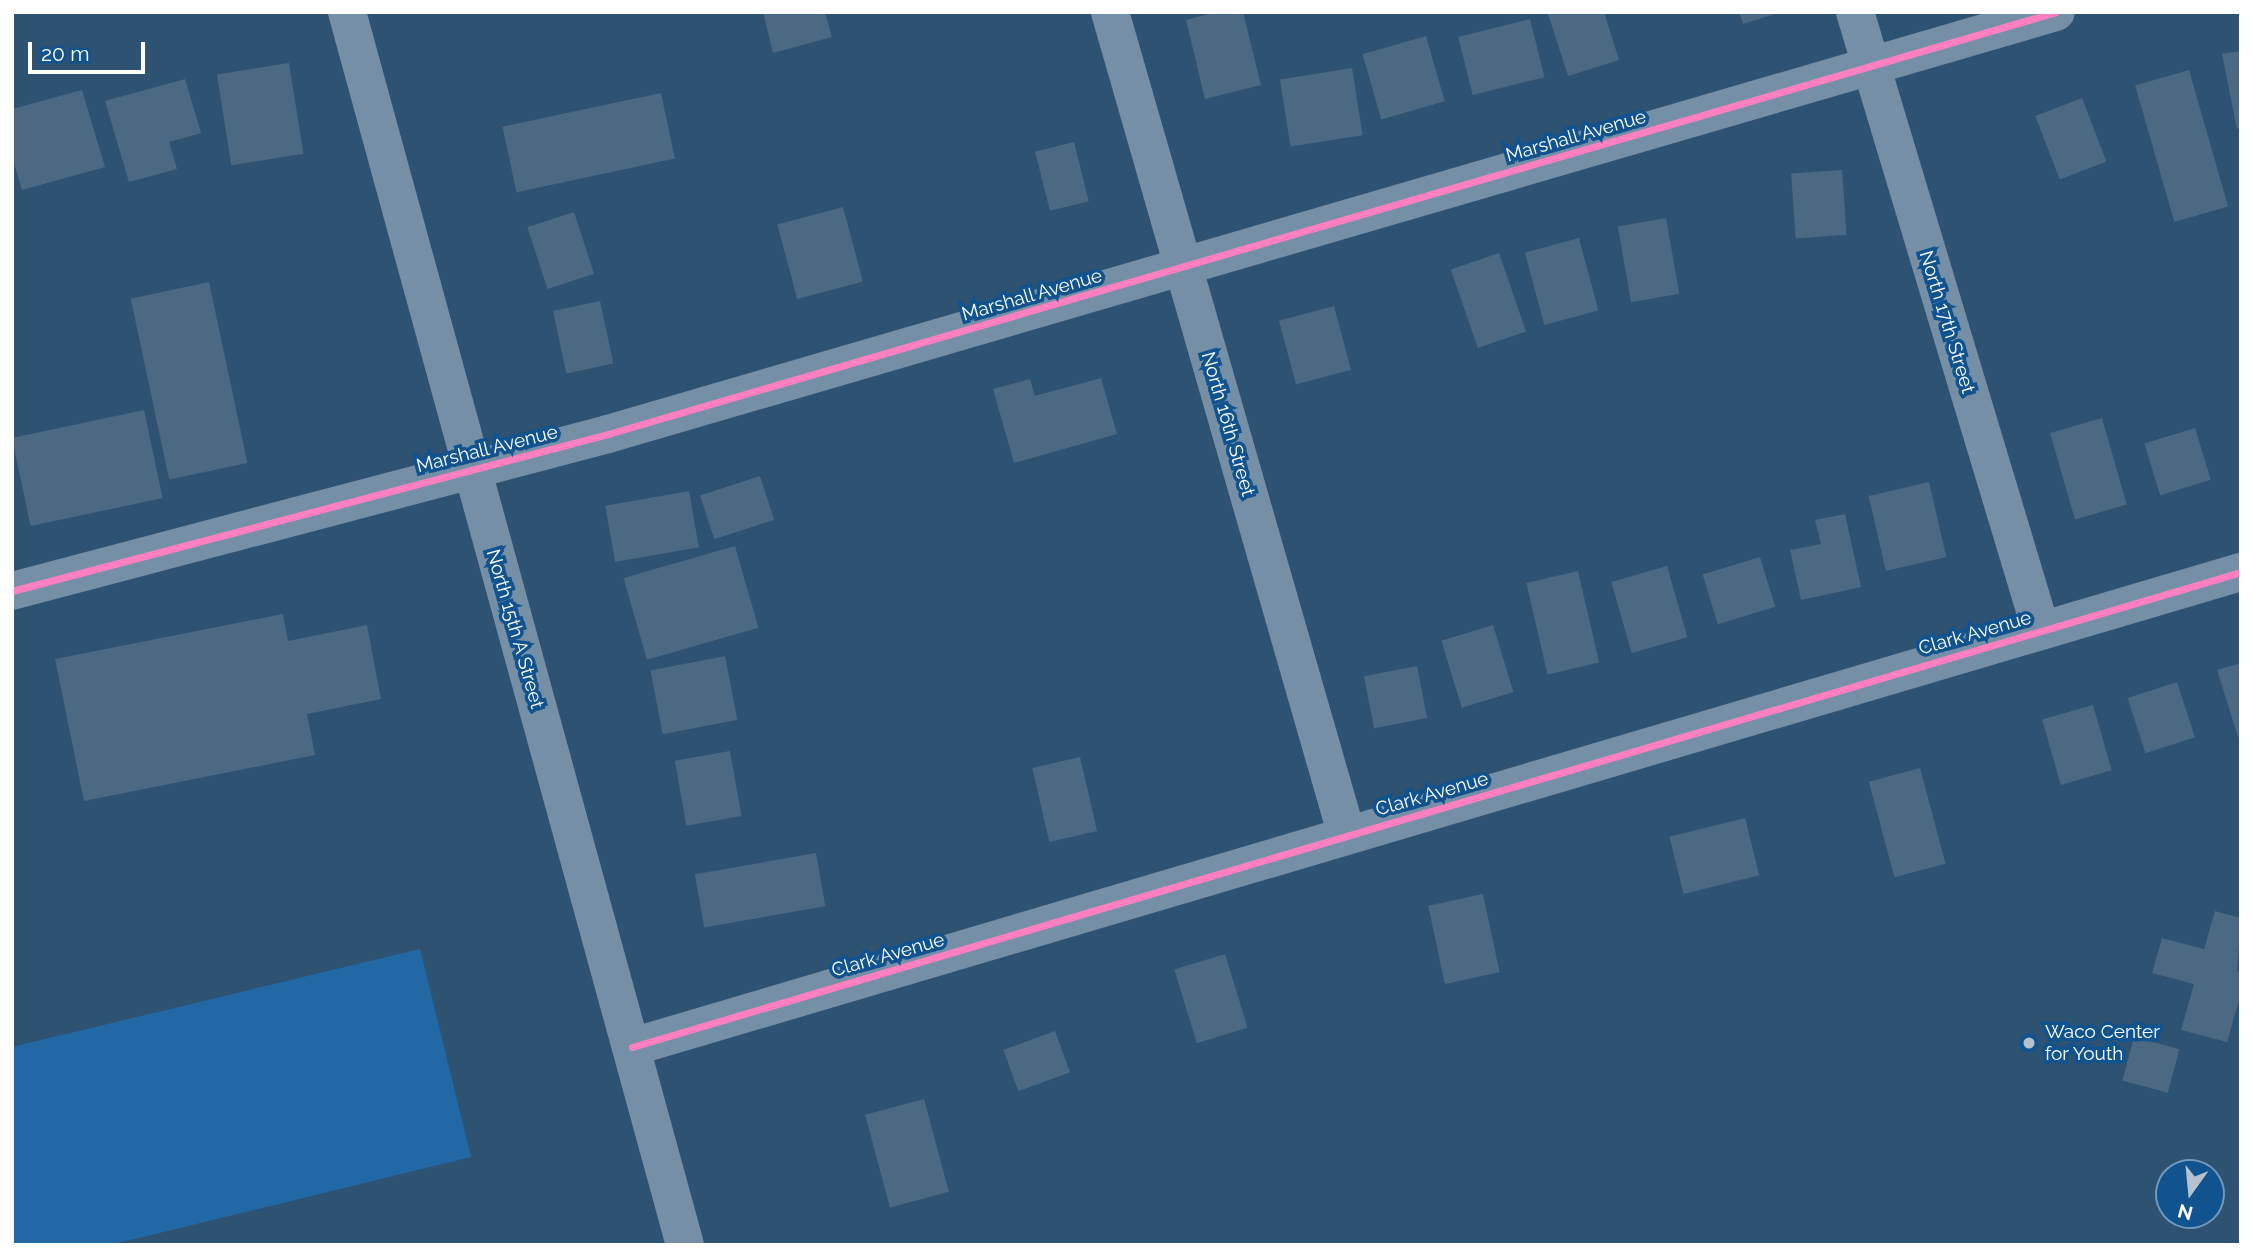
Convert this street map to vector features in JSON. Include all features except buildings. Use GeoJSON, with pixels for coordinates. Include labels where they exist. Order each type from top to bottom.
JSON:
{"type":"FeatureCollection","features":[{"type":"Feature","properties":{"kind":"street","name":"North 15th A Street"},"geometry":{"type":"LineString","coordinates":[[347,12],[684,1245]]}},
{"type":"Feature","properties":{"kind":"street","name":"North 16th Street"},"geometry":{"type":"LineString","coordinates":[[1110,12],[1347,835]]}},
{"type":"Feature","properties":{"kind":"street","name":"North 17th Street"},"geometry":{"type":"LineString","coordinates":[[1855,12],[2041,630]]}},
{"type":"Feature","properties":{"kind":"street","name":"Marshall Avenue"},"geometry":{"type":"LineString","coordinates":[[12,591],[608,434],[2056,12]]}},
{"type":"Feature","properties":{"kind":"street","name":"Clark Avenue"},"geometry":{"type":"LineString","coordinates":[[632,1047],[2241,572]]}},
{"type":"Feature","properties":{"kind":"shaded area"},"geometry":{"type":"Polygon","coordinates":[[[420,949],[471,1157],[110,1245],[12,1245],[12,1047],[420,949]]]}},
{"type":"Feature","properties":{"kind":"cycle path"},"geometry":{"type":"LineString","coordinates":[[12,591],[608,434],[2056,12]]}},
{"type":"Feature","properties":{"kind":"cycle path"},"geometry":{"type":"LineString","coordinates":[[632,1047],[2241,572]]}},
{"type":"Feature","properties":{"kind":"place","name":"Waco Center for Youth"},"geometry":{"type":"Point","coordinates":[2029,1043]}}]}
